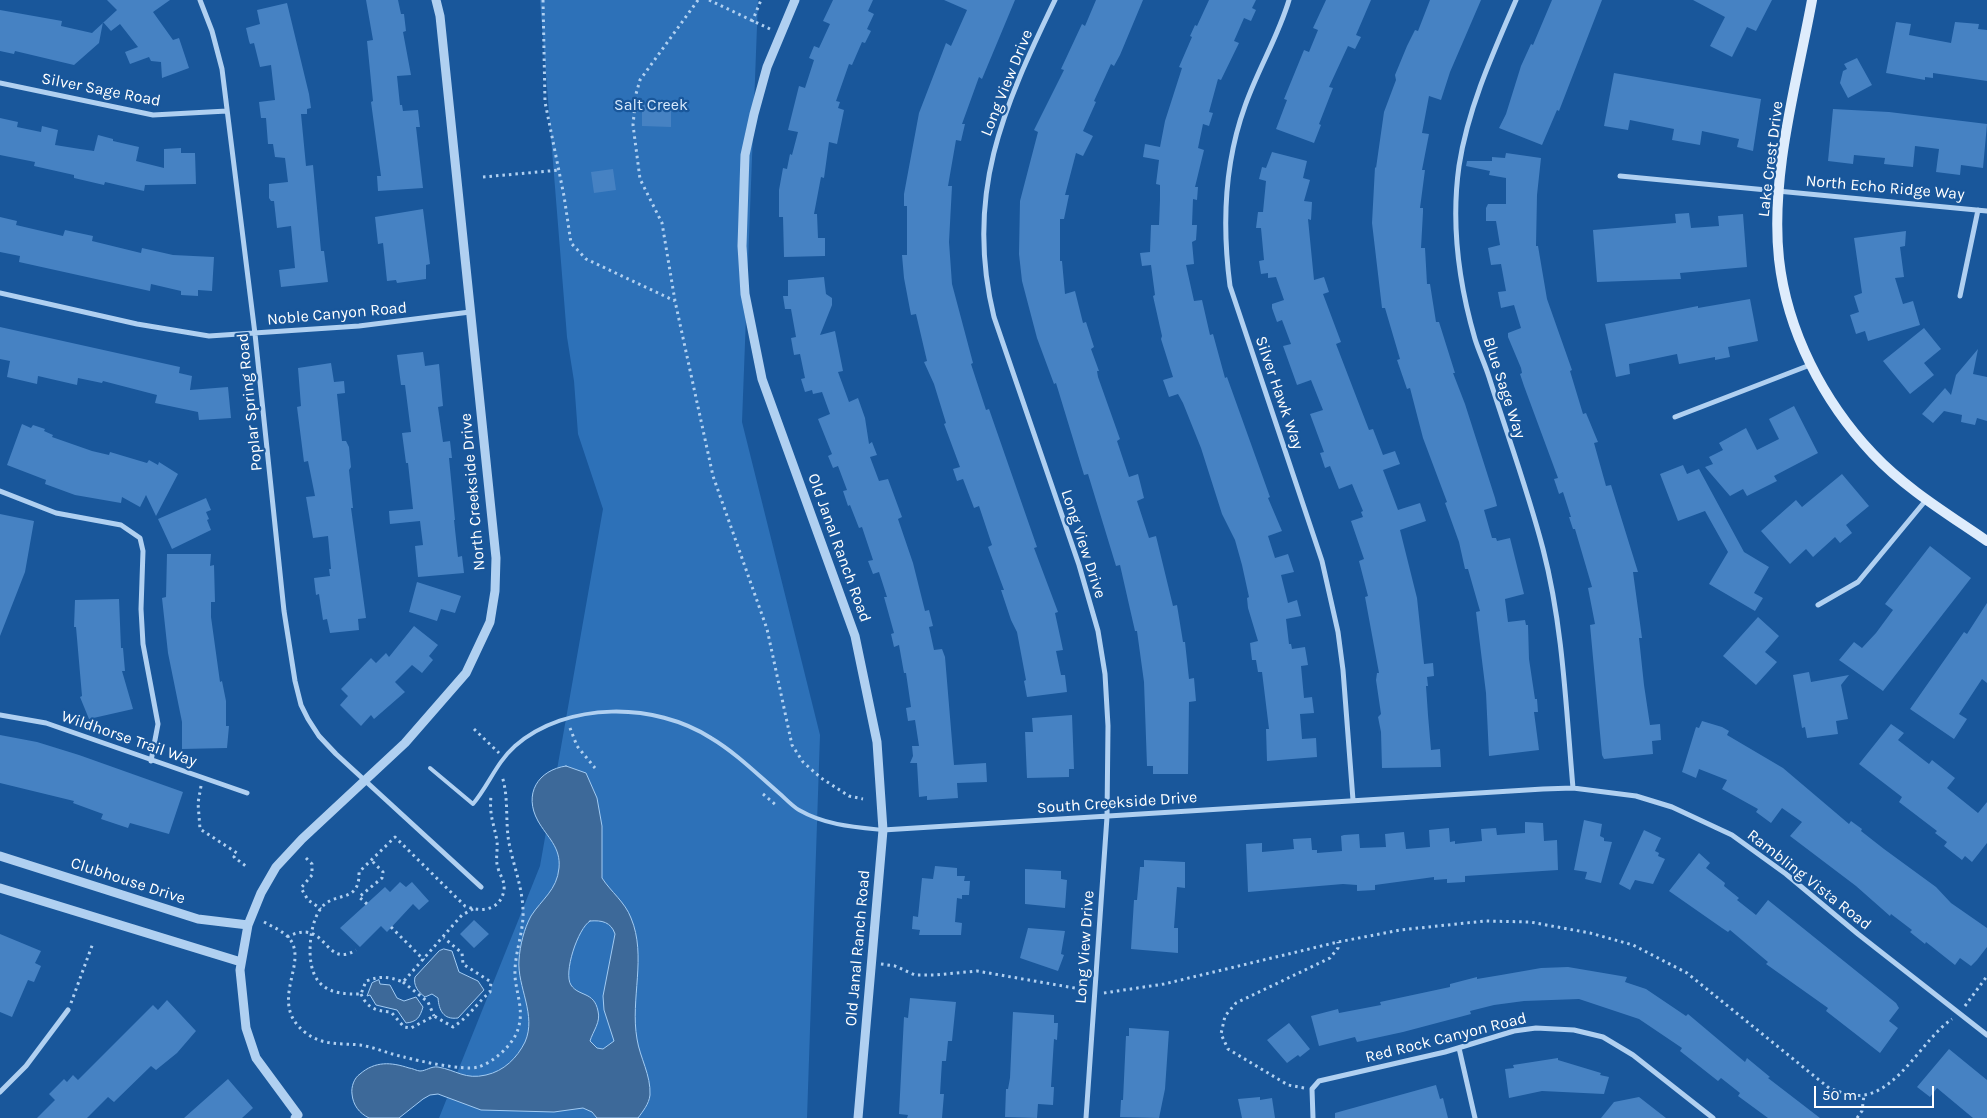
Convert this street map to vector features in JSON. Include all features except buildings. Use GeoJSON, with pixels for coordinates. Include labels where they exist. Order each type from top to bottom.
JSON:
{"type":"FeatureCollection","features":[{"type":"Feature","properties":{"kind":"main road","name":"Lake Crest Drive"},"geometry":{"type":"LineString","coordinates":[[1812,0],[1784,151],[1780,190],[1779,258],[1784,290],[1794,326],[1810,365],[1850,427],[1873,454],[1926,500],[1987,541]]}},
{"type":"Feature","properties":{"kind":"street","name":"Poplar Spring Road"},"geometry":{"type":"LineString","coordinates":[[200,0],[212,32],[222,70],[255,334],[284,611],[295,681],[301,704],[319,736],[364,781]]}},
{"type":"Feature","properties":{"kind":"street","name":"North Creekside Drive"},"geometry":{"type":"LineString","coordinates":[[298,1117],[256,1058],[246,1028],[241,997],[241,962],[248,925],[261,894],[276,867],[302,839],[405,743],[454,688],[476,653],[490,622],[496,590],[496,558],[440,16],[436,0]]}},
{"type":"Feature","properties":{"kind":"street","name":"Old Janal Ranch Road"},"geometry":{"type":"LineString","coordinates":[[795,0],[768,67],[754,114],[746,155],[741,219],[746,294],[762,379],[855,636],[877,742],[883,830],[858,1118]]}},
{"type":"Feature","properties":{"kind":"street","name":"Long View Drive"},"geometry":{"type":"LineString","coordinates":[[1055,0],[1010,100],[994,146],[985,196],[983,256],[986,287],[999,335],[1076,556],[1098,631],[1106,690],[1106,817],[1086,1118]]}},
{"type":"Feature","properties":{"kind":"street","name":"Silver Hawk Way"},"geometry":{"type":"LineString","coordinates":[[1289,0],[1271,49],[1244,108],[1231,154],[1226,211],[1226,254],[1232,295],[1322,561],[1332,600],[1343,670],[1353,800]]}},
{"type":"Feature","properties":{"kind":"street","name":"Blue Sage Way"},"geometry":{"type":"LineString","coordinates":[[1516,0],[1478,95],[1466,134],[1459,166],[1456,238],[1464,290],[1474,333],[1534,517],[1552,587],[1560,648],[1573,788]]}},
{"type":"Feature","properties":{"kind":"street","name":"Silver Sage Road"},"geometry":{"type":"LineString","coordinates":[[0,83],[153,116],[227,111]]}},
{"type":"Feature","properties":{"kind":"street","name":"North Echo Ridge Way"},"geometry":{"type":"LineString","coordinates":[[1620,176],[1987,211]]}},
{"type":"Feature","properties":{"kind":"street"},"geometry":{"type":"LineString","coordinates":[[1960,296],[1978,210]]}},
{"type":"Feature","properties":{"kind":"street","name":"Noble Canyon Road"},"geometry":{"type":"LineString","coordinates":[[0,293],[177,332],[209,336],[359,326],[470,312]]}},
{"type":"Feature","properties":{"kind":"street"},"geometry":{"type":"LineString","coordinates":[[1675,417],[1810,365]]}},
{"type":"Feature","properties":{"kind":"street"},"geometry":{"type":"LineString","coordinates":[[0,491],[56,513],[121,526],[140,538],[143,552],[141,609],[143,644],[158,724],[152,761]]}},
{"type":"Feature","properties":{"kind":"street"},"geometry":{"type":"LineString","coordinates":[[1818,605],[1858,582],[1926,500]]}},
{"type":"Feature","properties":{"kind":"street","name":"Wildhorse Trail Way"},"geometry":{"type":"LineString","coordinates":[[0,715],[46,723],[152,761],[248,792]]}},
{"type":"Feature","properties":{"kind":"street"},"geometry":{"type":"LineString","coordinates":[[364,781],[481,887]]}},
{"type":"Feature","properties":{"kind":"street","name":"Rambling Vista Road"},"geometry":{"type":"LineString","coordinates":[[1353,800],[1573,788],[1608,791],[1654,802],[1689,814],[1732,835],[1786,874],[1987,1035]]}},
{"type":"Feature","properties":{"kind":"street","name":"South Creekside Drive"},"geometry":{"type":"LineString","coordinates":[[883,830],[1353,800]]}},
{"type":"Feature","properties":{"kind":"street","name":"Clubhouse Drive"},"geometry":{"type":"LineString","coordinates":[[0,856],[198,919],[248,925]]}},
{"type":"Feature","properties":{"kind":"street"},"geometry":{"type":"LineString","coordinates":[[0,888],[241,962]]}},
{"type":"Feature","properties":{"kind":"street"},"geometry":{"type":"LineString","coordinates":[[0,1092],[26,1066],[68,1010]]}},
{"type":"Feature","properties":{"kind":"street","name":"Red Rock Canyon Road"},"geometry":{"type":"LineString","coordinates":[[1312,1089],[1319,1081],[1459,1048],[1514,1031],[1536,1028],[1574,1030],[1603,1037],[1633,1054],[1713,1118]]}},
{"type":"Feature","properties":{"kind":"street"},"geometry":{"type":"LineString","coordinates":[[1459,1048],[1475,1118]]}},
{"type":"Feature","properties":{"kind":"street"},"geometry":{"type":"LineString","coordinates":[[1312,1089],[1313,1118]]}},
{"type":"Feature","properties":{"kind":"lane"},"geometry":{"type":"LineString","coordinates":[[430,768],[473,804],[504,757],[517,745],[560,720],[594,713],[662,717],[687,725],[712,738],[798,809],[821,820],[847,827],[883,830]]}},
{"type":"Feature","properties":{"kind":"path"},"geometry":{"type":"LineString","coordinates":[[544,0],[545,102],[560,170],[571,243],[586,260],[675,301]]}},
{"type":"Feature","properties":{"kind":"path"},"geometry":{"type":"LineString","coordinates":[[698,0],[640,80],[636,94],[633,125],[640,179],[662,223],[675,301],[713,476],[767,629],[792,745],[803,762],[820,778],[849,796],[863,799]]}},
{"type":"Feature","properties":{"kind":"path"},"geometry":{"type":"LineString","coordinates":[[709,0],[780,34]]}},
{"type":"Feature","properties":{"kind":"path"},"geometry":{"type":"LineString","coordinates":[[752,22],[761,0]]}},
{"type":"Feature","properties":{"kind":"path"},"geometry":{"type":"LineString","coordinates":[[483,177],[560,170]]}},
{"type":"Feature","properties":{"kind":"path"},"geometry":{"type":"LineString","coordinates":[[564,729],[577,726]]}},
{"type":"Feature","properties":{"kind":"path"},"geometry":{"type":"LineString","coordinates":[[570,727],[577,746],[595,768]]}},
{"type":"Feature","properties":{"kind":"path"},"geometry":{"type":"LineString","coordinates":[[474,729],[511,763],[498,781]]}},
{"type":"Feature","properties":{"kind":"path"},"geometry":{"type":"LineString","coordinates":[[264,922],[287,936],[295,949],[296,959],[288,991],[289,1006],[294,1019],[304,1031],[316,1040],[330,1044],[361,1046],[446,1065],[478,1068],[492,1060],[507,1047],[518,1031],[522,1015],[515,978],[523,901],[509,844],[506,790],[502,775]]}},
{"type":"Feature","properties":{"kind":"path"},"geometry":{"type":"LineString","coordinates":[[203,778],[198,803],[200,829],[237,853],[234,857],[248,867]]}},
{"type":"Feature","properties":{"kind":"path"},"geometry":{"type":"LineString","coordinates":[[361,994],[333,992],[316,979],[310,959],[312,932],[321,909],[333,898],[347,896],[353,892],[357,886],[359,872],[395,837],[465,906],[472,909],[488,909],[496,905],[504,892],[504,883],[498,869],[497,840],[489,811],[491,792]]}},
{"type":"Feature","properties":{"kind":"path"},"geometry":{"type":"LineString","coordinates":[[761,792],[782,809]]}},
{"type":"Feature","properties":{"kind":"path"},"geometry":{"type":"LineString","coordinates":[[306,858],[312,864],[312,875],[300,888],[308,900],[321,909]]}},
{"type":"Feature","properties":{"kind":"path"},"geometry":{"type":"LineString","coordinates":[[359,897],[382,878],[383,872],[372,861]]}},
{"type":"Feature","properties":{"kind":"path"},"geometry":{"type":"LineString","coordinates":[[353,892],[367,904]]}},
{"type":"Feature","properties":{"kind":"path"},"geometry":{"type":"LineString","coordinates":[[403,982],[444,938],[462,915],[472,909]]}},
{"type":"Feature","properties":{"kind":"path"},"geometry":{"type":"LineString","coordinates":[[872,962],[894,966],[915,975],[977,971],[1095,992],[1111,993],[1164,984],[1338,942],[1400,930],[1485,921],[1530,922],[1590,932],[1633,945],[1687,974],[1829,1088],[1845,1094],[1864,1095],[1883,1088],[1946,1023],[1959,1014],[1987,976]]}},
{"type":"Feature","properties":{"kind":"path"},"geometry":{"type":"LineString","coordinates":[[391,928],[424,960]]}},
{"type":"Feature","properties":{"kind":"path"},"geometry":{"type":"LineString","coordinates":[[287,936],[294,933],[312,932],[318,935],[326,946],[337,954],[350,953],[356,950]]}},
{"type":"Feature","properties":{"kind":"path"},"geometry":{"type":"LineString","coordinates":[[434,1016],[411,1028],[404,1027],[391,1012],[376,1011],[365,1003],[361,994],[366,981],[379,976],[390,976],[403,982],[428,1002],[434,1016],[453,1027],[468,1018],[476,1004],[490,992],[491,982],[463,964],[462,953],[444,938]]}},
{"type":"Feature","properties":{"kind":"path"},"geometry":{"type":"LineString","coordinates":[[1312,1089],[1288,1085],[1228,1049],[1221,1034],[1225,1016],[1236,1004],[1330,958],[1338,948],[1338,942]]}},
{"type":"Feature","properties":{"kind":"path"},"geometry":{"type":"LineString","coordinates":[[68,1010],[93,943]]}},
{"type":"Feature","properties":{"kind":"path"},"geometry":{"type":"LineString","coordinates":[[1857,1118],[1862,1111],[1864,1095]]}},
{"type":"Feature","properties":{"kind":"green space","name":"Salt Creek"},"geometry":{"type":"Polygon","coordinates":[[[540,0],[758,0],[742,422],[820,735],[807,1118],[439,1118],[540,866],[603,509],[578,434],[574,381],[567,337],[540,0]]]}},
{"type":"Feature","properties":{"kind":"shaded area"},"geometry":{"type":"Polygon","coordinates":[[[566,766],[586,773],[597,798],[602,826],[602,878],[625,907],[636,932],[638,962],[635,1024],[638,1046],[650,1088],[647,1104],[638,1118],[597,1118],[592,1112],[583,1108],[554,1112],[481,1110],[438,1094],[430,1095],[423,1099],[399,1118],[369,1118],[357,1108],[352,1091],[356,1078],[371,1067],[390,1064],[420,1071],[438,1067],[472,1076],[486,1075],[504,1067],[514,1058],[525,1042],[529,1022],[519,970],[521,943],[531,916],[552,888],[558,876],[559,868],[556,848],[538,821],[534,811],[533,793],[541,778],[556,768],[566,766]],[[590,921],[585,925],[577,941],[570,961],[569,979],[574,989],[590,997],[596,1005],[599,1015],[590,1041],[597,1048],[603,1049],[614,1041],[604,1010],[603,996],[615,934],[608,924],[590,921]]]}},
{"type":"Feature","properties":{"kind":"shaded area"},"geometry":{"type":"Polygon","coordinates":[[[444,949],[452,951],[459,972],[478,981],[484,990],[458,1018],[445,1016],[439,1006],[438,998],[432,994],[425,997],[415,986],[415,977],[439,951],[444,949]]]}},
{"type":"Feature","properties":{"kind":"shaded area"},"geometry":{"type":"Polygon","coordinates":[[[379,980],[380,984],[390,985],[397,998],[404,1001],[416,997],[423,1007],[418,1018],[406,1023],[397,1010],[376,1005],[370,995],[367,996],[372,983],[379,980]]]}}]}
